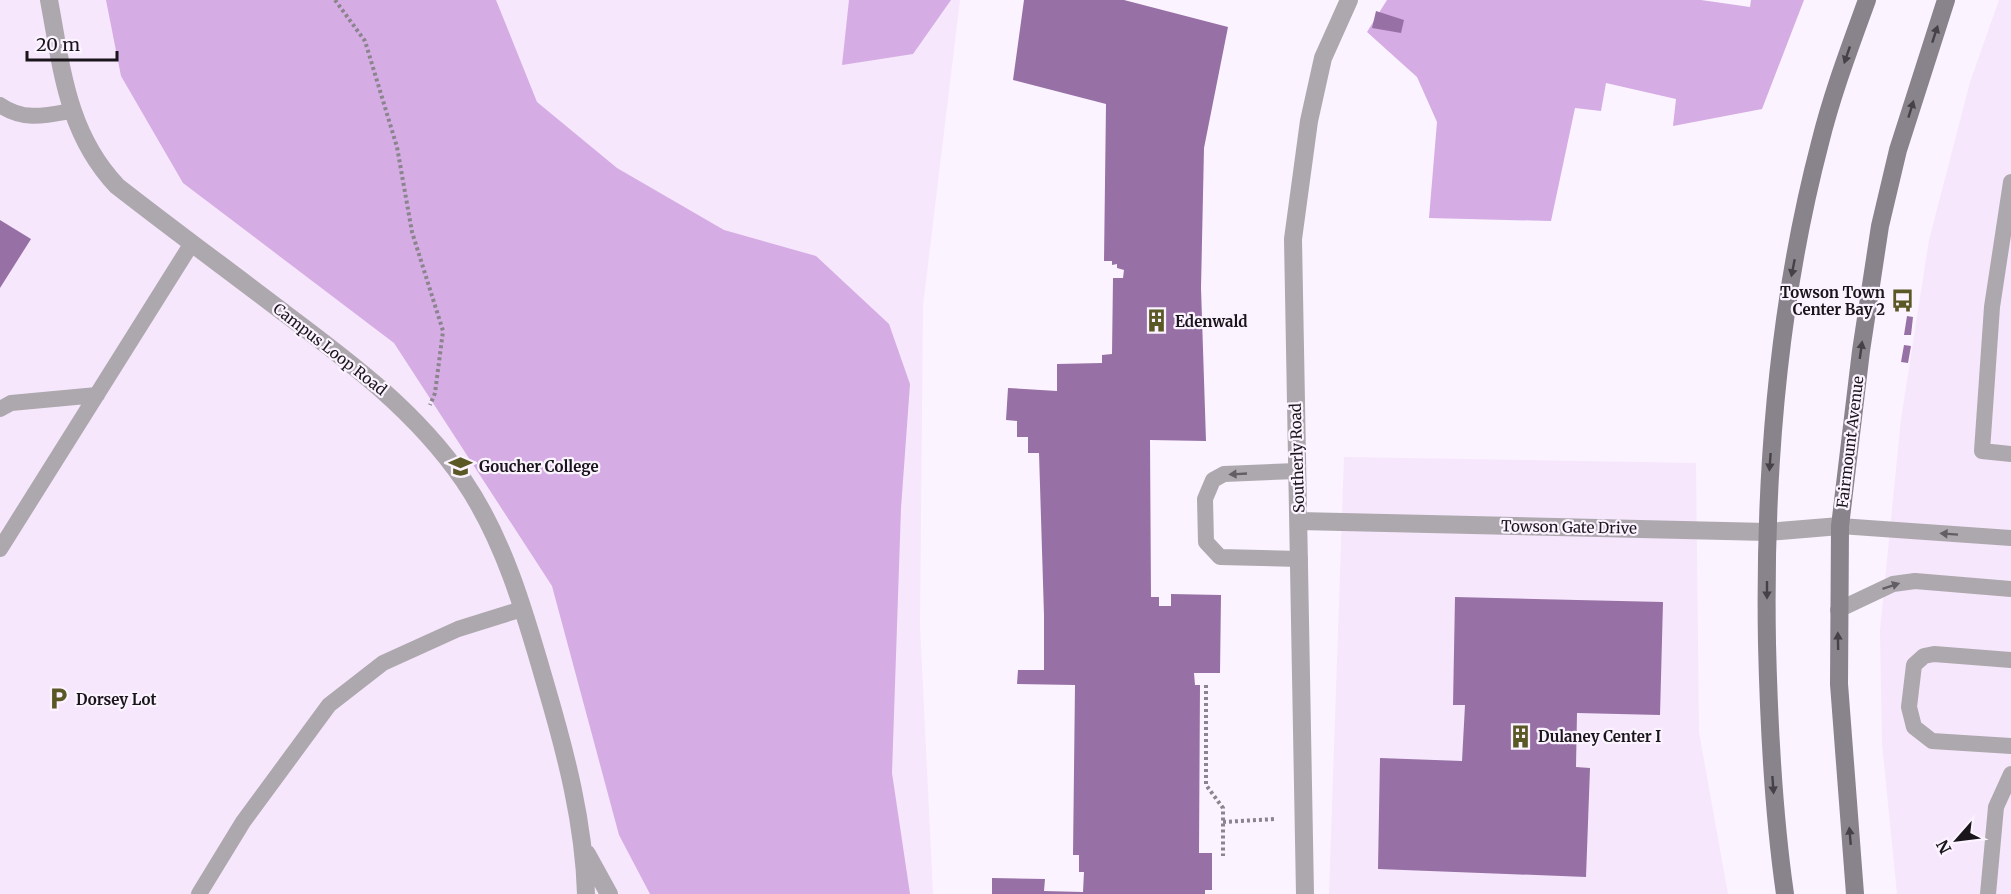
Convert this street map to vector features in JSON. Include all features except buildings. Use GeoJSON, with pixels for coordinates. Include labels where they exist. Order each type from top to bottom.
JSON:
{"type":"FeatureCollection","features":[{"type":"Feature","properties":{"kind":"main road"},"geometry":{"type":"LineString","coordinates":[[1785,894],[1769,718],[1767,532],[1773,429],[1790,284],[1820,142],[1867,0]]}},
{"type":"Feature","properties":{"kind":"main road","name":"Fairmount Avenue"},"geometry":{"type":"LineString","coordinates":[[1855,894],[1842,753],[1838,610],[1840,526],[1861,351],[1880,226],[1898,150],[1946,0]]}},
{"type":"Feature","properties":{"kind":"street","name":"Campus Loop Road"},"geometry":{"type":"LineString","coordinates":[[49,0],[70,111],[89,153],[102,170],[117,186],[368,376],[421,428],[465,482],[501,552],[522,609],[558,728],[585,850],[586,894]]}},
{"type":"Feature","properties":{"kind":"street","name":"Southerly Road"},"geometry":{"type":"LineString","coordinates":[[1305,894],[1293,239],[1309,121],[1323,58],[1349,0]]}},
{"type":"Feature","properties":{"kind":"street","name":"Towson Gate Drive"},"geometry":{"type":"LineString","coordinates":[[1299,521],[1767,532],[1840,526]]}},
{"type":"Feature","properties":{"kind":"street","name":"Campus Loop Road"},"geometry":{"type":"LineString","coordinates":[[585,850],[609,894]]}},
{"type":"Feature","properties":{"kind":"lane"},"geometry":{"type":"LineString","coordinates":[[0,105],[12,114],[36,118],[70,111]]}},
{"type":"Feature","properties":{"kind":"lane"},"geometry":{"type":"LineString","coordinates":[[2011,182],[1992,307],[1982,451],[2011,454]]}},
{"type":"Feature","properties":{"kind":"lane"},"geometry":{"type":"LineString","coordinates":[[0,549],[192,243]]}},
{"type":"Feature","properties":{"kind":"lane"},"geometry":{"type":"LineString","coordinates":[[0,409],[11,403],[97,395]]}},
{"type":"Feature","properties":{"kind":"lane"},"geometry":{"type":"LineString","coordinates":[[1297,471],[1224,474],[1213,480],[1205,499],[1206,542],[1220,557],[1300,559]]}},
{"type":"Feature","properties":{"kind":"lane"},"geometry":{"type":"LineString","coordinates":[[1840,526],[2011,538]]}},
{"type":"Feature","properties":{"kind":"lane"},"geometry":{"type":"LineString","coordinates":[[1838,610],[1893,584],[1915,581],[2011,589]]}},
{"type":"Feature","properties":{"kind":"lane"},"geometry":{"type":"LineString","coordinates":[[199,894],[243,822],[328,705],[382,663],[458,629],[522,609]]}},
{"type":"Feature","properties":{"kind":"lane"},"geometry":{"type":"LineString","coordinates":[[2011,660],[1934,654],[1924,656],[1914,665],[1909,707],[1914,727],[1932,741],[2011,746]]}},
{"type":"Feature","properties":{"kind":"lane"},"geometry":{"type":"LineString","coordinates":[[1988,894],[1996,807],[2011,774]]}},
{"type":"Feature","properties":{"kind":"path"},"geometry":{"type":"LineString","coordinates":[[335,0],[364,41],[397,147],[412,232],[443,331],[435,393],[421,428]]}},
{"type":"Feature","properties":{"kind":"path"},"geometry":{"type":"LineString","coordinates":[[1206,685],[1206,784],[1223,808],[1223,856]]}},
{"type":"Feature","properties":{"kind":"path"},"geometry":{"type":"LineString","coordinates":[[1223,822],[1275,819]]}},
{"type":"Feature","properties":{"kind":"shaded area","name":"Goucher College"},"geometry":{"type":"Polygon","coordinates":[[[0,0],[960,0],[923,306],[920,625],[933,894],[0,894],[0,0]]]}},
{"type":"Feature","properties":{"kind":"shaded area"},"geometry":{"type":"Polygon","coordinates":[[[106,0],[496,0],[537,102],[617,168],[724,230],[816,256],[889,324],[910,384],[901,508],[892,773],[910,894],[650,894],[619,835],[552,586],[394,343],[183,183],[121,76],[106,0]]]}},
{"type":"Feature","properties":{"kind":"shaded area"},"geometry":{"type":"Polygon","coordinates":[[[849,0],[951,0],[913,54],[842,65],[849,0]]]}},
{"type":"Feature","properties":{"kind":"shaded area"},"geometry":{"type":"Polygon","coordinates":[[[1387,0],[1701,0],[1750,7],[1751,0],[1804,0],[1762,109],[1673,126],[1676,99],[1606,83],[1601,111],[1575,108],[1551,221],[1429,218],[1437,122],[1417,77],[1367,32],[1387,0]]]}},
{"type":"Feature","properties":{"kind":"shaded area"},"geometry":{"type":"Polygon","coordinates":[[[1999,0],[2011,0],[2011,894],[1897,894],[1882,744],[1880,630],[1901,419],[1929,240],[1970,82],[1999,0]]]}},
{"type":"Feature","properties":{"kind":"shaded area"},"geometry":{"type":"Polygon","coordinates":[[[1344,457],[1696,463],[1699,732],[1728,894],[1329,894],[1344,457]]]}},
{"type":"Feature","properties":{"kind":"place","name":"Towson Town Center Bay 2"},"geometry":{"type":"Point","coordinates":[1903,301]}},
{"type":"Feature","properties":{"kind":"place","name":"Edenwald"},"geometry":{"type":"Point","coordinates":[1157,321]}},
{"type":"Feature","properties":{"kind":"place","name":"Goucher College"},"geometry":{"type":"Point","coordinates":[461,466]}},
{"type":"Feature","properties":{"kind":"place","name":"Dorsey Lot"},"geometry":{"type":"Point","coordinates":[58,699]}},
{"type":"Feature","properties":{"kind":"place","name":"Dulaney Center I"},"geometry":{"type":"Point","coordinates":[1520,736]}}]}
